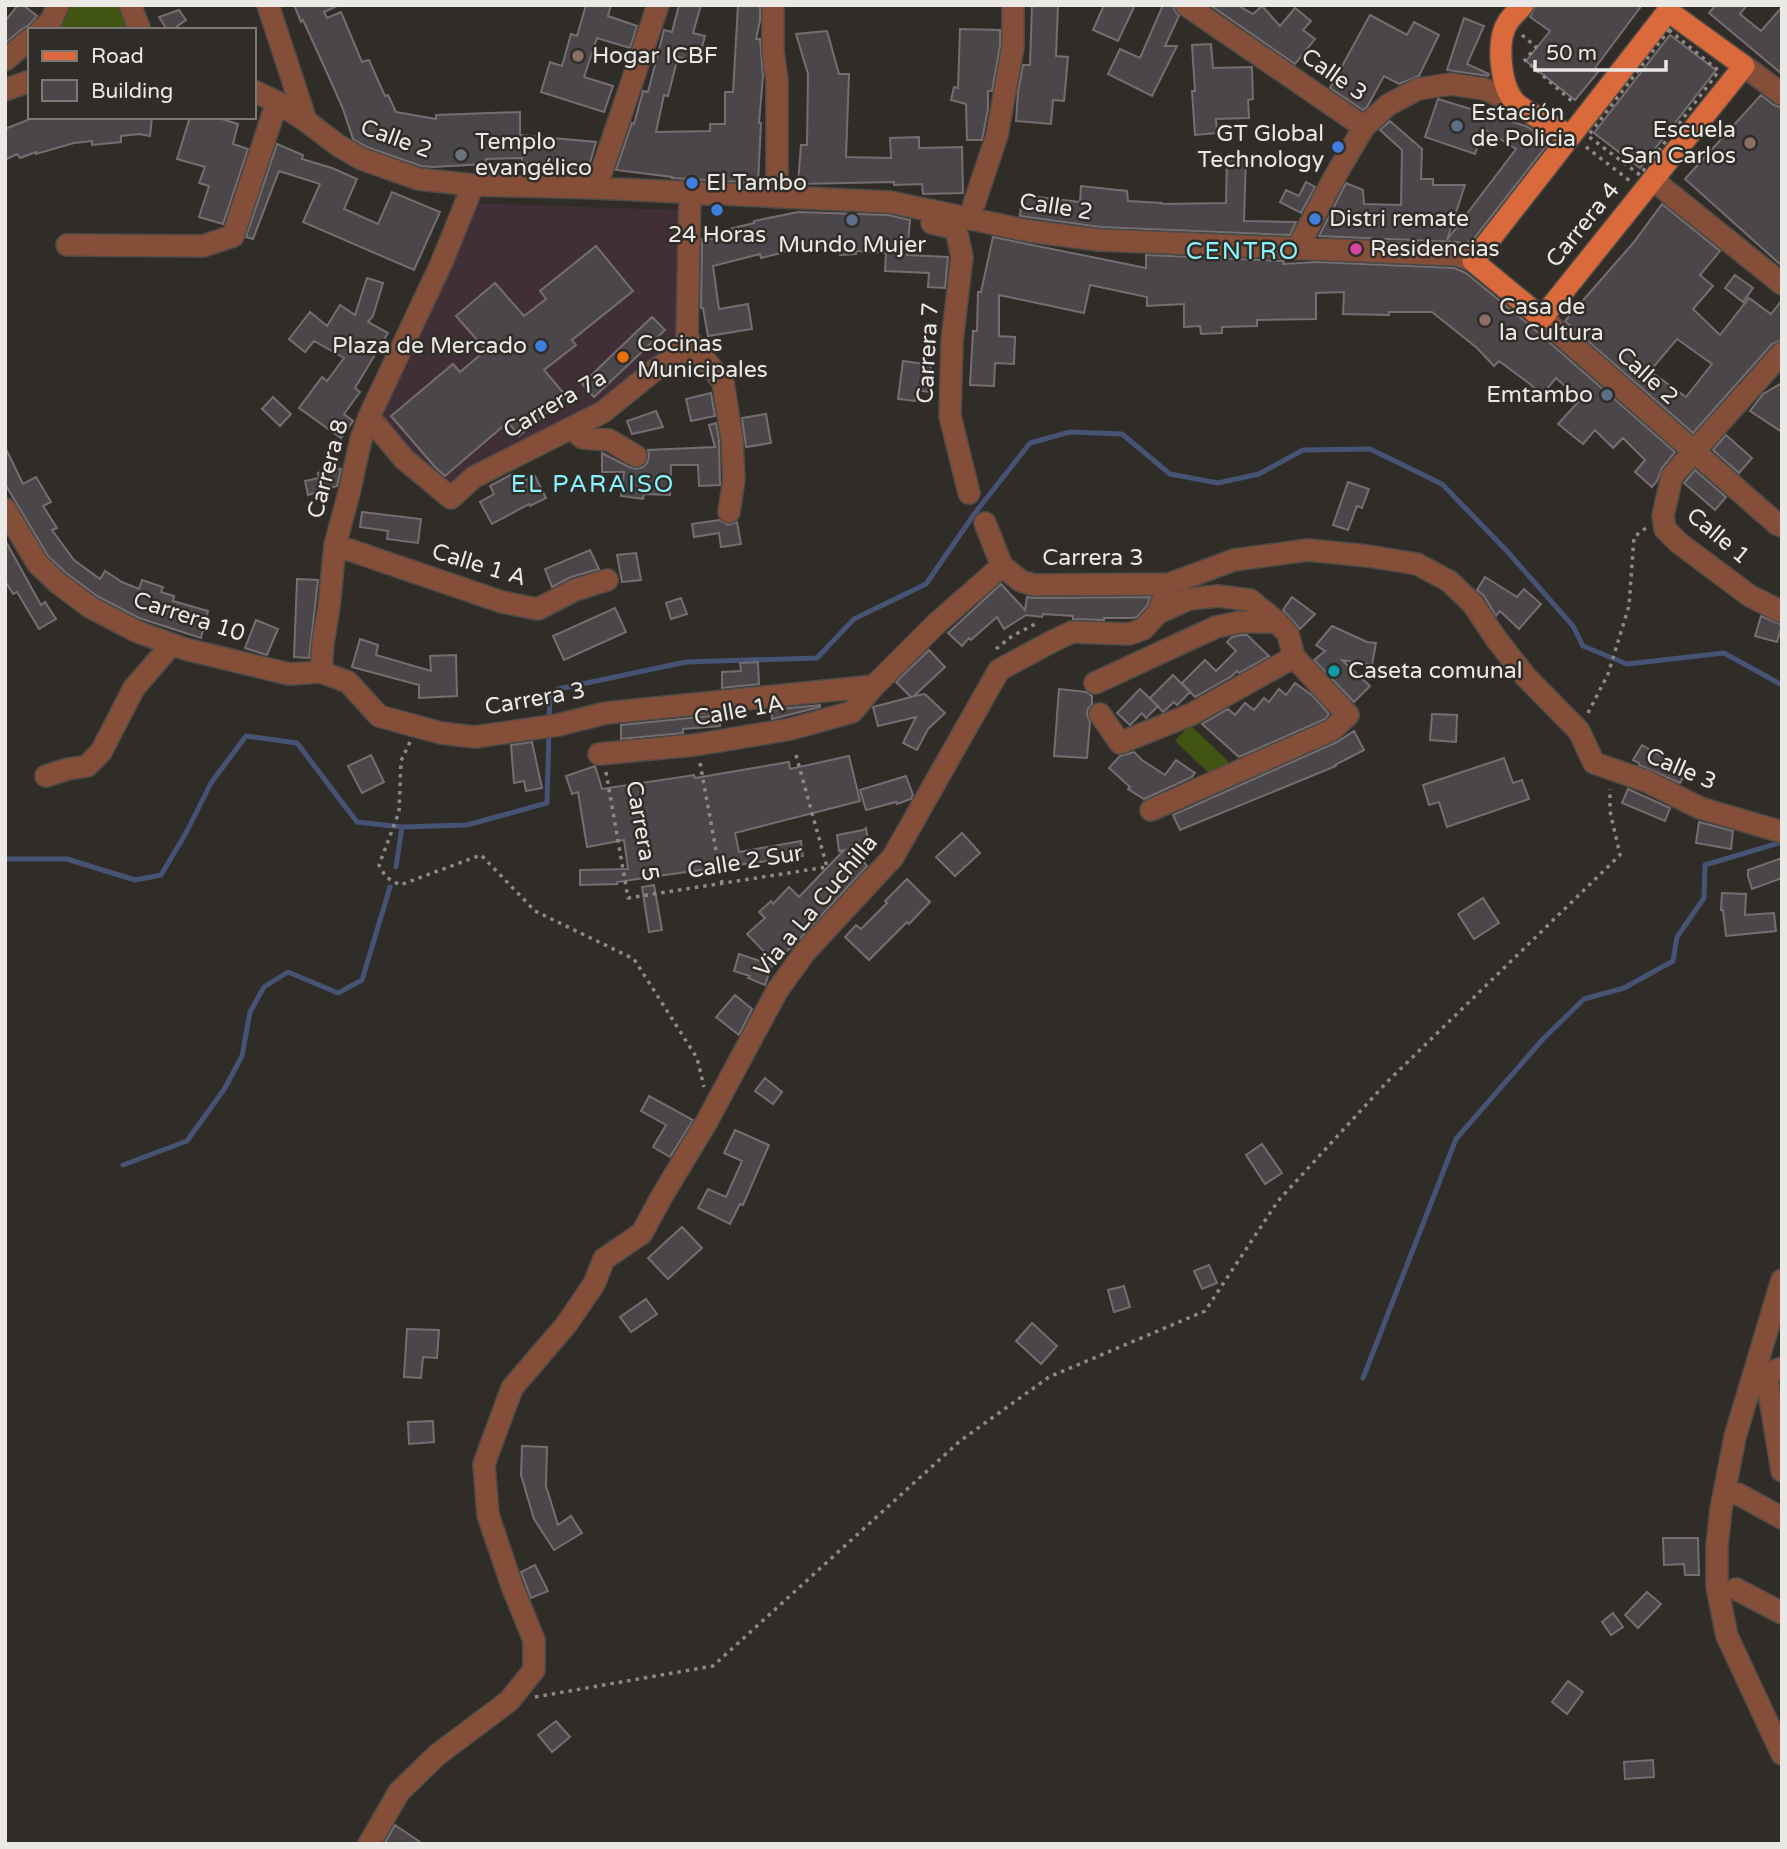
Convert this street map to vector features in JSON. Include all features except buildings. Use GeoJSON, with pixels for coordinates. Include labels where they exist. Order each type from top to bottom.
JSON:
{"type":"FeatureCollection","features":[{"type":"Feature","properties":{"kind":"main road"},"geometry":{"type":"LineString","coordinates":[[1514,102],[1505,83],[1501,53],[1507,23],[1523,5]]}},
{"type":"Feature","properties":{"kind":"main road"},"geometry":{"type":"LineString","coordinates":[[1473,261],[1670,8],[1744,66]]}},
{"type":"Feature","properties":{"kind":"main road","name":"Carrera 4"},"geometry":{"type":"LineString","coordinates":[[1542,317],[1744,66]]}},
{"type":"Feature","properties":{"kind":"main road","name":"Calle 3"},"geometry":{"type":"LineString","coordinates":[[1514,102],[1570,136]]}},
{"type":"Feature","properties":{"kind":"main road","name":"Calle 2"},"geometry":{"type":"LineString","coordinates":[[1473,261],[1542,317]]}},
{"type":"Feature","properties":{"kind":"street"},"geometry":{"type":"LineString","coordinates":[[43,28],[51,21],[58,5]]}},
{"type":"Feature","properties":{"kind":"street"},"geometry":{"type":"LineString","coordinates":[[130,5],[139,28]]}},
{"type":"Feature","properties":{"kind":"street"},"geometry":{"type":"LineString","coordinates":[[268,5],[306,121]]}},
{"type":"Feature","properties":{"kind":"street"},"geometry":{"type":"LineString","coordinates":[[596,188],[658,5]]}},
{"type":"Feature","properties":{"kind":"street"},"geometry":{"type":"LineString","coordinates":[[774,5],[777,197]]}},
{"type":"Feature","properties":{"kind":"street"},"geometry":{"type":"LineString","coordinates":[[974,204],[998,135],[1013,47],[1013,5]]}},
{"type":"Feature","properties":{"kind":"street","name":"Calle 3"},"geometry":{"type":"LineString","coordinates":[[1186,5],[1364,127],[1388,104],[1418,89],[1451,84],[1485,89],[1514,102]]}},
{"type":"Feature","properties":{"kind":"street"},"geometry":{"type":"LineString","coordinates":[[5,60],[28,41]]}},
{"type":"Feature","properties":{"kind":"street"},"geometry":{"type":"LineString","coordinates":[[1744,66],[1782,94]]}},
{"type":"Feature","properties":{"kind":"street"},"geometry":{"type":"LineString","coordinates":[[5,90],[28,82]]}},
{"type":"Feature","properties":{"kind":"street","name":"Calle 2"},"geometry":{"type":"LineString","coordinates":[[256,92],[277,102],[362,159],[418,179],[473,185],[890,202],[1029,231],[1099,240],[1457,256],[1473,261]]}},
{"type":"Feature","properties":{"kind":"street"},"geometry":{"type":"LineString","coordinates":[[67,245],[203,246],[233,236],[277,102]]}},
{"type":"Feature","properties":{"kind":"street"},"geometry":{"type":"LineString","coordinates":[[1297,249],[1364,127]]}},
{"type":"Feature","properties":{"kind":"street","name":"Carrera 8"},"geometry":{"type":"LineString","coordinates":[[321,672],[335,545],[361,439],[442,262],[473,185]]}},
{"type":"Feature","properties":{"kind":"street"},"geometry":{"type":"LineString","coordinates":[[1648,186],[1782,284]]}},
{"type":"Feature","properties":{"kind":"street"},"geometry":{"type":"LineString","coordinates":[[690,193],[687,338],[723,382],[734,465],[729,512]]}},
{"type":"Feature","properties":{"kind":"street"},"geometry":{"type":"LineString","coordinates":[[912,206],[926,222],[989,233]]}},
{"type":"Feature","properties":{"kind":"street","name":"Carrera 7"},"geometry":{"type":"LineString","coordinates":[[956,229],[962,257],[952,341],[950,416],[970,493]]}},
{"type":"Feature","properties":{"kind":"street","name":"Calle 2"},"geometry":{"type":"LineString","coordinates":[[1542,317],[1779,525]]}},
{"type":"Feature","properties":{"kind":"street","name":"Carrera 7a"},"geometry":{"type":"LineString","coordinates":[[369,417],[404,459],[451,498],[474,477],[603,412],[656,369],[678,355],[687,338]]}},
{"type":"Feature","properties":{"kind":"street"},"geometry":{"type":"LineString","coordinates":[[1663,516],[1672,476],[1782,353]]}},
{"type":"Feature","properties":{"kind":"street"},"geometry":{"type":"LineString","coordinates":[[573,429],[583,438],[609,440],[636,456]]}},
{"type":"Feature","properties":{"kind":"street","name":"Carrera 10"},"geometry":{"type":"LineString","coordinates":[[5,509],[38,564],[58,583],[90,607],[138,632],[185,649],[289,674],[321,672]]}},
{"type":"Feature","properties":{"kind":"street","name":"Calle 1"},"geometry":{"type":"LineString","coordinates":[[1663,516],[1665,529],[1679,543],[1750,596],[1782,612]]}},
{"type":"Feature","properties":{"kind":"street"},"geometry":{"type":"LineString","coordinates":[[874,686],[936,624],[1002,566],[985,523]]}},
{"type":"Feature","properties":{"kind":"street","name":"Calle 1 A"},"geometry":{"type":"LineString","coordinates":[[335,545],[502,602],[538,609],[575,590],[607,580]]}},
{"type":"Feature","properties":{"kind":"street","name":"Carrera 3"},"geometry":{"type":"LineString","coordinates":[[1002,566],[1021,581],[1034,585],[1169,584],[1234,560],[1308,550],[1417,564],[1449,581],[1473,604],[1526,677],[1579,731]]}},
{"type":"Feature","properties":{"kind":"street"},"geometry":{"type":"LineString","coordinates":[[1158,613],[1169,584]]}},
{"type":"Feature","properties":{"kind":"street"},"geometry":{"type":"LineString","coordinates":[[1151,810],[1332,730],[1348,715],[1294,657],[1288,634],[1250,600],[1218,596],[1189,599],[1158,613]]}},
{"type":"Feature","properties":{"kind":"street","name":"Via a La Cuchilla"},"geometry":{"type":"LineString","coordinates":[[509,1701],[534,1670],[534,1640],[488,1515],[484,1464],[512,1388],[566,1325],[594,1284],[604,1259],[642,1233],[706,1123],[777,991],[805,952],[893,858],[999,670],[1072,632],[1129,634],[1143,629],[1158,613]]}},
{"type":"Feature","properties":{"kind":"street"},"geometry":{"type":"LineString","coordinates":[[1096,683],[1216,627],[1240,622],[1277,622]]}},
{"type":"Feature","properties":{"kind":"street"},"geometry":{"type":"LineString","coordinates":[[46,776],[87,766],[101,752],[134,688],[172,644]]}},
{"type":"Feature","properties":{"kind":"street"},"geometry":{"type":"LineString","coordinates":[[1100,713],[1120,743],[1192,713],[1294,657]]}},
{"type":"Feature","properties":{"kind":"street"},"geometry":{"type":"LineString","coordinates":[[321,672],[348,682],[379,716],[417,728]]}},
{"type":"Feature","properties":{"kind":"street","name":"Carrera 3"},"geometry":{"type":"LineString","coordinates":[[417,728],[475,737],[558,725],[606,713],[874,686]]}},
{"type":"Feature","properties":{"kind":"street","name":"Calle 1A"},"geometry":{"type":"LineString","coordinates":[[602,763],[791,729],[852,712],[874,686]]}},
{"type":"Feature","properties":{"kind":"street","name":"Calle 3"},"geometry":{"type":"LineString","coordinates":[[1579,731],[1594,764],[1646,781],[1700,808],[1777,830]]}},
{"type":"Feature","properties":{"kind":"street"},"geometry":{"type":"LineString","coordinates":[[1782,1280],[1735,1437],[1717,1546],[1717,1587],[1727,1636],[1782,1754]]}},
{"type":"Feature","properties":{"kind":"street"},"geometry":{"type":"LineString","coordinates":[[1782,1368],[1766,1374],[1782,1471]]}},
{"type":"Feature","properties":{"kind":"street"},"geometry":{"type":"LineString","coordinates":[[1738,1494],[1782,1518]]}},
{"type":"Feature","properties":{"kind":"street"},"geometry":{"type":"LineString","coordinates":[[1736,1590],[1782,1613]]}},
{"type":"Feature","properties":{"kind":"street"},"geometry":{"type":"LineString","coordinates":[[369,1844],[400,1792],[437,1755],[509,1701]]}},
{"type":"Feature","properties":{"kind":"path"},"geometry":{"type":"LineString","coordinates":[[1669,30],[1719,71],[1640,175],[1612,154],[1588,136],[1669,30]]}},
{"type":"Feature","properties":{"kind":"path"},"geometry":{"type":"LineString","coordinates":[[1536,47],[1525,60],[1573,101]]}},
{"type":"Feature","properties":{"kind":"path"},"geometry":{"type":"LineString","coordinates":[[1570,136],[1606,163],[1648,186]]}},
{"type":"Feature","properties":{"kind":"path"},"geometry":{"type":"LineString","coordinates":[[1606,163],[1612,154]]}},
{"type":"Feature","properties":{"kind":"path"},"geometry":{"type":"LineString","coordinates":[[1579,731],[1608,674],[1629,606],[1634,537],[1663,516]]}},
{"type":"Feature","properties":{"kind":"path"},"geometry":{"type":"LineString","coordinates":[[417,728],[401,761],[399,812],[379,865],[386,877],[400,885],[481,855],[536,911],[634,959],[697,1058],[709,1108],[706,1123]]}},
{"type":"Feature","properties":{"kind":"path","name":"Calle 2 Sur"},"geometry":{"type":"LineString","coordinates":[[628,898],[827,867],[796,755]]}},
{"type":"Feature","properties":{"kind":"path"},"geometry":{"type":"LineString","coordinates":[[699,761],[722,883]]}},
{"type":"Feature","properties":{"kind":"path","name":"Carrera 5"},"geometry":{"type":"LineString","coordinates":[[602,763],[628,898]]}},
{"type":"Feature","properties":{"kind":"path"},"geometry":{"type":"LineString","coordinates":[[509,1701],[563,1694],[713,1666],[960,1441],[1048,1377],[1205,1311],[1278,1201],[1387,1082],[1620,855],[1610,811],[1610,769]]}},
{"type":"Feature","properties":{"kind":"shaded area","name":"Plaza de Mercado"},"geometry":{"type":"Polygon","coordinates":[[[460,203],[679,210],[678,355],[451,498],[369,417],[460,203]]]}},
{"type":"Feature","properties":{"kind":"green space"},"geometry":{"type":"Polygon","coordinates":[[[63,5],[120,5],[128,28],[51,28],[63,5]]]}},
{"type":"Feature","properties":{"kind":"green space"},"geometry":{"type":"Polygon","coordinates":[[[1190,725],[1229,762],[1214,778],[1175,741],[1190,725]]]}},
{"type":"Feature","properties":{"kind":"waterway"},"geometry":{"type":"LineString","coordinates":[[549,721],[550,698],[558,689],[686,662],[817,658],[854,619],[926,584],[975,513],[1030,443],[1070,432],[1122,434],[1170,474],[1218,483],[1259,474],[1303,450],[1370,449],[1442,484],[1506,550],[1573,626],[1583,646],[1627,664],[1724,653],[1782,685]]}},
{"type":"Feature","properties":{"kind":"waterway"},"geometry":{"type":"LineString","coordinates":[[5,859],[67,859],[135,880],[161,875],[211,783],[246,736],[297,743],[357,822],[402,827],[467,825],[547,803],[549,731]]}},
{"type":"Feature","properties":{"kind":"waterway"},"geometry":{"type":"LineString","coordinates":[[396,867],[402,827]]}},
{"type":"Feature","properties":{"kind":"waterway"},"geometry":{"type":"LineString","coordinates":[[1363,1378],[1456,1139],[1543,1039],[1584,999],[1624,988],[1673,961],[1677,937],[1704,898],[1705,865],[1782,842]]}},
{"type":"Feature","properties":{"kind":"waterway"},"geometry":{"type":"LineString","coordinates":[[123,1165],[187,1141],[225,1088],[242,1056],[250,1012],[264,987],[288,972],[338,993],[362,980],[390,887]]}},
{"type":"Feature","properties":{"kind":"place","name":"Hogar ICBF"},"geometry":{"type":"Point","coordinates":[578,56]}},
{"type":"Feature","properties":{"kind":"place","name":"Estación de Policia"},"geometry":{"type":"Point","coordinates":[1457,126]}},
{"type":"Feature","properties":{"kind":"place","name":"Escuela San Carlos"},"geometry":{"type":"Point","coordinates":[1750,143]}},
{"type":"Feature","properties":{"kind":"place","name":"GT Global Technology"},"geometry":{"type":"Point","coordinates":[1338,147]}},
{"type":"Feature","properties":{"kind":"place","name":"Templo evangélico"},"geometry":{"type":"Point","coordinates":[461,155]}},
{"type":"Feature","properties":{"kind":"place","name":"El Tambo"},"geometry":{"type":"Point","coordinates":[692,183]}},
{"type":"Feature","properties":{"kind":"place","name":"24 Horas"},"geometry":{"type":"Point","coordinates":[717,210]}},
{"type":"Feature","properties":{"kind":"place","name":"Distri remate"},"geometry":{"type":"Point","coordinates":[1315,219]}},
{"type":"Feature","properties":{"kind":"place","name":"Mundo Mujer"},"geometry":{"type":"Point","coordinates":[852,220]}},
{"type":"Feature","properties":{"kind":"place","name":"Residencias"},"geometry":{"type":"Point","coordinates":[1356,249]}},
{"type":"Feature","properties":{"kind":"place","name":"Casa de la Cultura"},"geometry":{"type":"Point","coordinates":[1485,320]}},
{"type":"Feature","properties":{"kind":"place","name":"Plaza de Mercado"},"geometry":{"type":"Point","coordinates":[541,346]}},
{"type":"Feature","properties":{"kind":"place","name":"Cocinas Municipales"},"geometry":{"type":"Point","coordinates":[623,357]}},
{"type":"Feature","properties":{"kind":"place","name":"Emtambo"},"geometry":{"type":"Point","coordinates":[1607,395]}},
{"type":"Feature","properties":{"kind":"place","name":"Caseta comunal"},"geometry":{"type":"Point","coordinates":[1334,671]}},
{"type":"Feature","properties":{"kind":"district","name":"CENTRO"},"geometry":{"type":"Point","coordinates":[1243,251]}},
{"type":"Feature","properties":{"kind":"district","name":"EL PARAISO"},"geometry":{"type":"Point","coordinates":[593,484]}}]}
